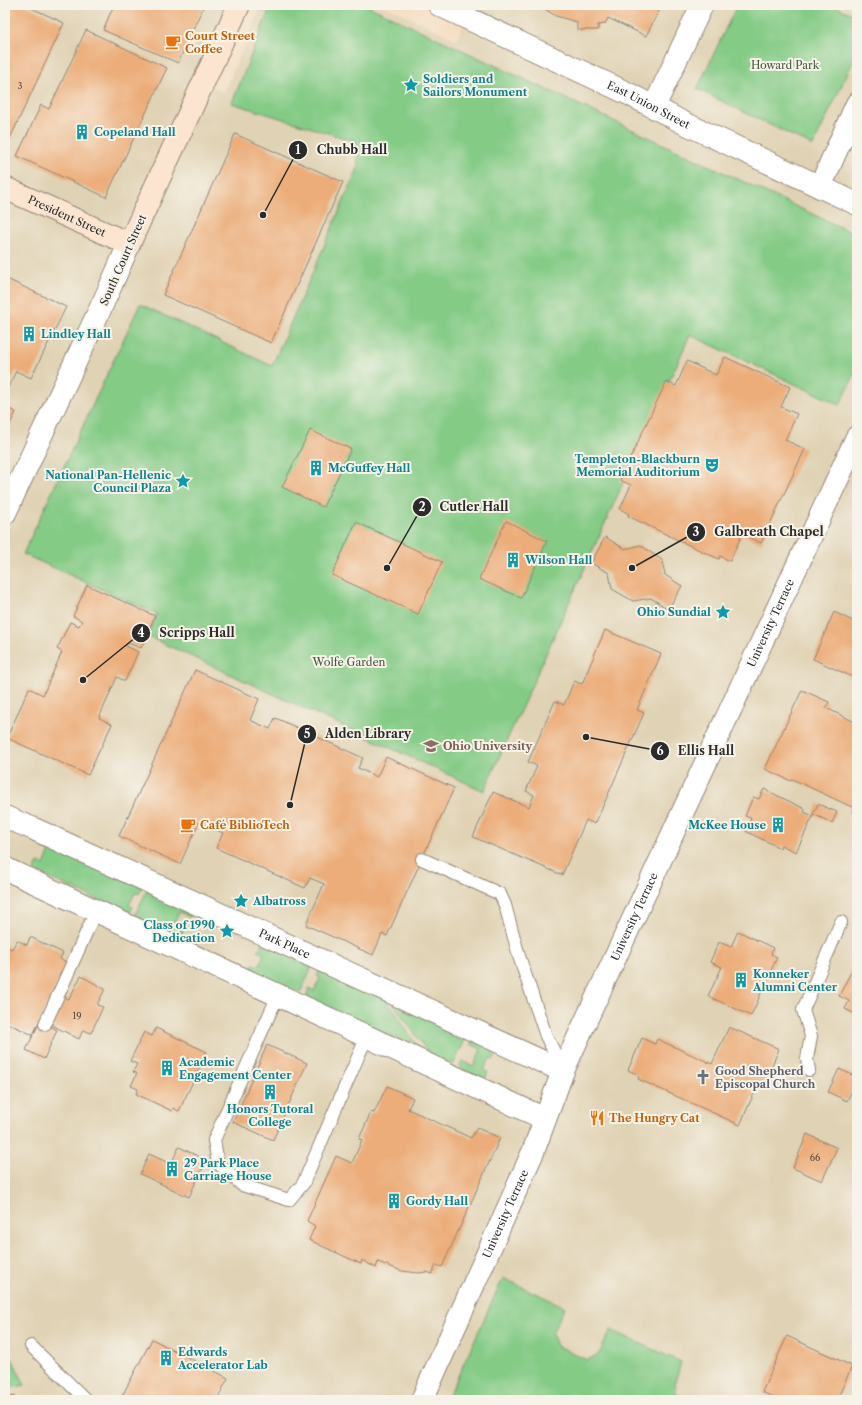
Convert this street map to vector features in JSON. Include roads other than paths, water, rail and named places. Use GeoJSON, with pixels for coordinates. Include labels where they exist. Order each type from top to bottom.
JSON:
{"type":"FeatureCollection","features":[{"type":"Feature","properties":{"kind":"main road","name":"South Court Street"},"geometry":{"type":"LineString","coordinates":[[129,244],[239,5]]}},
{"type":"Feature","properties":{"kind":"main road","name":"President Street"},"geometry":{"type":"LineString","coordinates":[[5,188],[129,244]]}},
{"type":"Feature","properties":{"kind":"street","name":"East Union Street"},"geometry":{"type":"LineString","coordinates":[[439,5],[465,10],[694,128],[857,204]]}},
{"type":"Feature","properties":{"kind":"street"},"geometry":{"type":"LineString","coordinates":[[654,107],[702,5]]}},
{"type":"Feature","properties":{"kind":"street"},"geometry":{"type":"LineString","coordinates":[[820,187],[857,104]]}},
{"type":"Feature","properties":{"kind":"street","name":"South Court Street"},"geometry":{"type":"LineString","coordinates":[[5,513],[129,244]]}},
{"type":"Feature","properties":{"kind":"street","name":"University Terrace"},"geometry":{"type":"LineString","coordinates":[[422,1400],[533,1152],[563,1070],[857,437]]}},
{"type":"Feature","properties":{"kind":"street","name":"Park Place"},"geometry":{"type":"LineString","coordinates":[[5,817],[563,1070]]}},
{"type":"Feature","properties":{"kind":"street"},"geometry":{"type":"LineString","coordinates":[[5,868],[545,1119]]}},
{"type":"Feature","properties":{"kind":"lane"},"geometry":{"type":"LineString","coordinates":[[422,859],[500,894],[505,905],[519,956],[546,1036],[563,1070]]}},
{"type":"Feature","properties":{"kind":"lane"},"geometry":{"type":"LineString","coordinates":[[45,1024],[96,911]]}},
{"type":"Feature","properties":{"kind":"lane"},"geometry":{"type":"LineString","coordinates":[[809,1070],[807,1059],[811,1036],[803,1010],[841,922]]}},
{"type":"Feature","properties":{"kind":"lane"},"geometry":{"type":"LineString","coordinates":[[278,995],[214,1140],[218,1162],[242,1185],[290,1200],[303,1184],[367,1036]]}},
{"type":"Feature","properties":{"kind":"lane"},"geometry":{"type":"LineString","coordinates":[[31,1346],[86,1400]]}},
{"type":"Feature","properties":{"kind":"place","name":"Court Street Coffee"},"geometry":{"type":"Point","coordinates":[173,42]}},
{"type":"Feature","properties":{"kind":"place","name":"Soldiers and Sailors Monument"},"geometry":{"type":"Point","coordinates":[411,85]}},
{"type":"Feature","properties":{"kind":"place","name":"Copeland Hall"},"geometry":{"type":"Point","coordinates":[82,132]}},
{"type":"Feature","properties":{"kind":"place","name":"Chubb Hall"},"geometry":{"type":"Point","coordinates":[263,215]}},
{"type":"Feature","properties":{"kind":"place","name":"Lindley Hall"},"geometry":{"type":"Point","coordinates":[29,334]}},
{"type":"Feature","properties":{"kind":"place","name":"Templeton-Blackburn Memorial Auditorium"},"geometry":{"type":"Point","coordinates":[712,465]}},
{"type":"Feature","properties":{"kind":"place","name":"McGuffey Hall"},"geometry":{"type":"Point","coordinates":[316,468]}},
{"type":"Feature","properties":{"kind":"place","name":"National Pan-Hellenic Council Plaza"},"geometry":{"type":"Point","coordinates":[183,481]}},
{"type":"Feature","properties":{"kind":"place","name":"Wilson Hall"},"geometry":{"type":"Point","coordinates":[513,560]}},
{"type":"Feature","properties":{"kind":"place","name":"Cutler Hall"},"geometry":{"type":"Point","coordinates":[387,568]}},
{"type":"Feature","properties":{"kind":"place","name":"Galbreath Chapel"},"geometry":{"type":"Point","coordinates":[632,568]}},
{"type":"Feature","properties":{"kind":"place","name":"Ohio Sundial"},"geometry":{"type":"Point","coordinates":[723,612]}},
{"type":"Feature","properties":{"kind":"place","name":"Scripps Hall"},"geometry":{"type":"Point","coordinates":[83,680]}},
{"type":"Feature","properties":{"kind":"place","name":"Ellis Hall"},"geometry":{"type":"Point","coordinates":[586,737]}},
{"type":"Feature","properties":{"kind":"place","name":"Ohio University"},"geometry":{"type":"Point","coordinates":[431,746]}},
{"type":"Feature","properties":{"kind":"place","name":"Alden Library"},"geometry":{"type":"Point","coordinates":[290,805]}},
{"type":"Feature","properties":{"kind":"place","name":"Café BiblioTech"},"geometry":{"type":"Point","coordinates":[188,825]}},
{"type":"Feature","properties":{"kind":"place","name":"McKee House"},"geometry":{"type":"Point","coordinates":[778,825]}},
{"type":"Feature","properties":{"kind":"place","name":"Albatross"},"geometry":{"type":"Point","coordinates":[241,901]}},
{"type":"Feature","properties":{"kind":"place","name":"Class of 1990 Dedication"},"geometry":{"type":"Point","coordinates":[227,931]}},
{"type":"Feature","properties":{"kind":"place","name":"Konneker Alumni Center"},"geometry":{"type":"Point","coordinates":[741,980]}},
{"type":"Feature","properties":{"kind":"place","name":"Academic Engagement Center"},"geometry":{"type":"Point","coordinates":[167,1068]}},
{"type":"Feature","properties":{"kind":"place","name":"Good Shepherd Episcopal Church"},"geometry":{"type":"Point","coordinates":[703,1077]}},
{"type":"Feature","properties":{"kind":"place","name":"Honors Tutoral College"},"geometry":{"type":"Point","coordinates":[270,1092]}},
{"type":"Feature","properties":{"kind":"place","name":"The Hungry Cat"},"geometry":{"type":"Point","coordinates":[597,1118]}},
{"type":"Feature","properties":{"kind":"place","name":"29 Park Place Carriage House"},"geometry":{"type":"Point","coordinates":[172,1169]}},
{"type":"Feature","properties":{"kind":"place","name":"Gordy Hall"},"geometry":{"type":"Point","coordinates":[394,1201]}},
{"type":"Feature","properties":{"kind":"place","name":"Edwards Accelerator Lab"},"geometry":{"type":"Point","coordinates":[166,1358]}},
{"type":"Feature","properties":{"kind":"park label","name":"Howard Park"},"geometry":{"type":"Point","coordinates":[785,65]}},
{"type":"Feature","properties":{"kind":"park label","name":"Wolfe Garden"},"geometry":{"type":"Point","coordinates":[349,662]}}]}
